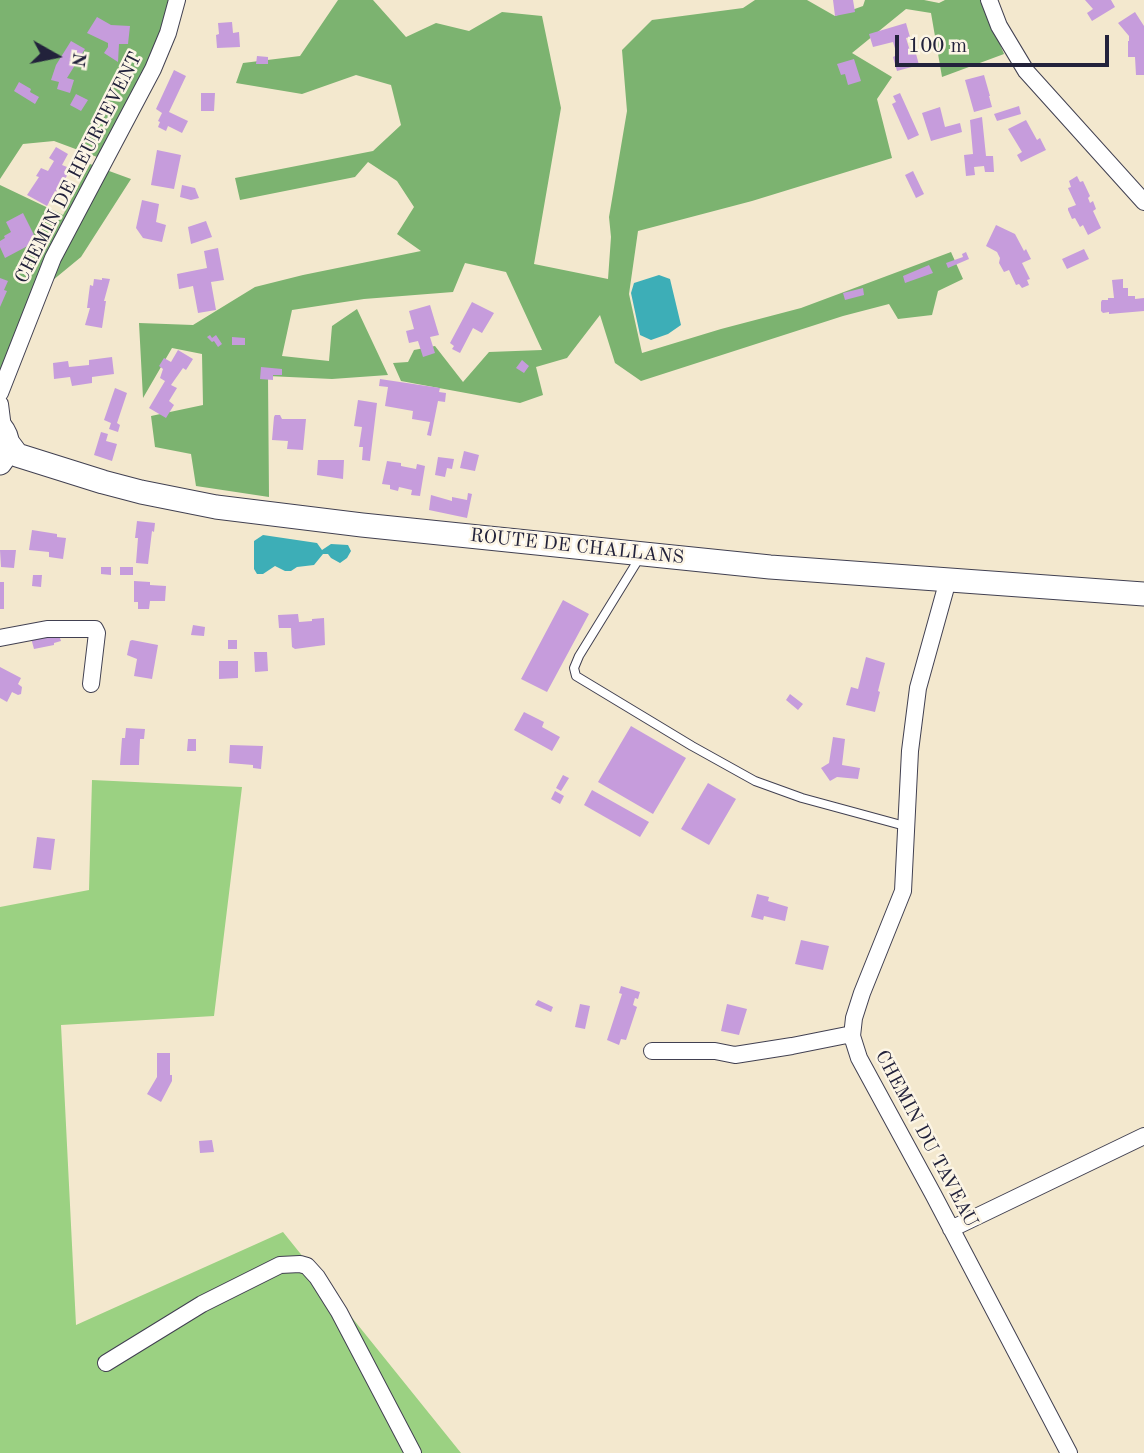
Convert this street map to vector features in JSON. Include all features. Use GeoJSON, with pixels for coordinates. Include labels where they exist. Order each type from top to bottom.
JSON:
{"type":"FeatureCollection","features":[{"type":"Feature","properties":{"kind":"main road","name":"ROUTE DE CHALLANS"},"geometry":{"type":"LineString","coordinates":[[5,446],[103,482],[216,507],[362,525],[770,567],[1144,594]]}},
{"type":"Feature","properties":{"kind":"street","name":"CHEMIN DE HEURTEVENT"},"geometry":{"type":"LineString","coordinates":[[0,393],[53,258],[153,69],[177,0]]}},
{"type":"Feature","properties":{"kind":"street"},"geometry":{"type":"LineString","coordinates":[[989,0],[999,26],[1026,71],[1144,202]]}},
{"type":"Feature","properties":{"kind":"street"},"geometry":{"type":"LineString","coordinates":[[0,404],[5,446]]}},
{"type":"Feature","properties":{"kind":"street"},"geometry":{"type":"LineString","coordinates":[[652,1051],[715,1051],[735,1055],[852,1034],[862,993],[902,891],[910,751],[918,688],[948,580]]}},
{"type":"Feature","properties":{"kind":"street"},"geometry":{"type":"LineString","coordinates":[[0,638],[47,629],[94,629],[97,633],[91,684]]}},
{"type":"Feature","properties":{"kind":"street","name":"CHEMIN DU TAVEAU"},"geometry":{"type":"LineString","coordinates":[[852,1034],[859,1058],[1069,1453]]}},
{"type":"Feature","properties":{"kind":"street"},"geometry":{"type":"LineString","coordinates":[[951,1229],[1144,1136]]}},
{"type":"Feature","properties":{"kind":"street"},"geometry":{"type":"LineString","coordinates":[[106,1363],[168,1324],[253,1278],[280,1265],[300,1264],[312,1269],[339,1311],[413,1453]]}},
{"type":"Feature","properties":{"kind":"lane"},"geometry":{"type":"LineString","coordinates":[[642,554],[579,656],[574,668],[576,676],[755,782],[802,798],[905,826]]}},
{"type":"Feature","properties":{"kind":"green space"},"geometry":{"type":"Polygon","coordinates":[[[0,0],[169,0],[155,48],[128,106],[97,157],[54,141],[23,144],[0,179],[0,0]]]}},
{"type":"Feature","properties":{"kind":"green space"},"geometry":{"type":"Polygon","coordinates":[[[338,0],[373,0],[406,37],[436,23],[469,31],[502,12],[542,16],[561,108],[534,264],[608,279],[611,237],[609,217],[627,111],[622,50],[652,20],[743,8],[755,0],[807,0],[835,16],[863,6],[865,0],[924,0],[939,3],[945,0],[982,0],[1004,54],[942,77],[931,13],[906,9],[852,53],[892,77],[877,99],[892,158],[752,201],[638,231],[629,294],[642,353],[801,308],[951,252],[963,279],[938,291],[932,315],[898,319],[889,304],[843,316],[641,381],[615,363],[600,315],[567,358],[536,367],[543,395],[520,403],[401,381],[393,363],[408,362],[414,350],[435,346],[463,382],[489,352],[542,350],[506,272],[465,263],[453,292],[364,299],[292,310],[282,356],[329,361],[332,326],[357,309],[388,375],[332,379],[268,376],[269,497],[196,486],[191,454],[155,447],[151,416],[203,405],[202,354],[172,348],[143,398],[139,323],[193,325],[255,287],[421,251],[397,234],[414,207],[397,181],[368,162],[355,177],[240,200],[235,178],[373,151],[401,125],[391,85],[356,75],[302,94],[236,83],[243,63],[300,56],[338,0]]]}},
{"type":"Feature","properties":{"kind":"green space"},"geometry":{"type":"Polygon","coordinates":[[[90,164],[131,179],[81,257],[30,299],[0,371],[0,185],[63,215],[90,164]]]}},
{"type":"Feature","properties":{"kind":"green space"},"geometry":{"type":"Polygon","coordinates":[[[92,780],[242,787],[214,1016],[61,1025],[76,1325],[283,1232],[461,1453],[0,1453],[0,907],[89,890],[92,780]]]}},
{"type":"Feature","properties":{"kind":"water"},"geometry":{"type":"Polygon","coordinates":[[[659,275],[670,279],[681,325],[668,334],[651,340],[640,335],[631,293],[634,283],[659,275]]]}},
{"type":"Feature","properties":{"kind":"water"},"geometry":{"type":"Polygon","coordinates":[[[263,535],[317,543],[322,550],[331,544],[348,545],[351,551],[340,563],[328,554],[323,554],[314,565],[297,567],[291,571],[275,566],[263,574],[257,574],[254,569],[254,541],[263,535]]]}},
{"type":"Feature","properties":{"kind":"building"},"geometry":{"type":"Polygon","coordinates":[[[833,0],[853,0],[855,12],[835,16],[833,0]]]}},
{"type":"Feature","properties":{"kind":"building"},"geometry":{"type":"Polygon","coordinates":[[[1085,0],[1111,0],[1115,7],[1092,21],[1087,13],[1093,9],[1085,0]]]}},
{"type":"Feature","properties":{"kind":"building"},"geometry":{"type":"Polygon","coordinates":[[[1135,12],[1144,26],[1144,75],[1136,75],[1135,57],[1128,57],[1129,36],[1118,23],[1135,12]]]}},
{"type":"Feature","properties":{"kind":"building"},"geometry":{"type":"Polygon","coordinates":[[[97,17],[111,25],[130,26],[128,44],[119,44],[118,62],[104,53],[108,43],[87,33],[97,17]]]}},
{"type":"Feature","properties":{"kind":"building"},"geometry":{"type":"Polygon","coordinates":[[[232,22],[233,33],[239,32],[240,47],[217,48],[218,23],[232,22]]]}},
{"type":"Feature","properties":{"kind":"building"},"geometry":{"type":"Polygon","coordinates":[[[906,23],[910,37],[906,38],[910,51],[915,50],[919,65],[897,71],[893,57],[897,55],[893,42],[873,47],[869,34],[906,23]]]}},
{"type":"Feature","properties":{"kind":"building"},"geometry":{"type":"Polygon","coordinates":[[[71,41],[85,49],[67,78],[74,80],[70,93],[57,89],[59,82],[51,80],[56,65],[71,41]]]}},
{"type":"Feature","properties":{"kind":"building"},"geometry":{"type":"Polygon","coordinates":[[[257,56],[268,57],[268,64],[256,64],[257,56]]]}},
{"type":"Feature","properties":{"kind":"building"},"geometry":{"type":"Polygon","coordinates":[[[854,59],[861,81],[848,85],[845,74],[841,75],[837,64],[854,59]]]}},
{"type":"Feature","properties":{"kind":"building"},"geometry":{"type":"Polygon","coordinates":[[[174,70],[186,76],[169,112],[188,121],[182,133],[168,126],[166,131],[158,127],[162,113],[156,109],[174,70]]]}},
{"type":"Feature","properties":{"kind":"building"},"geometry":{"type":"Polygon","coordinates":[[[984,75],[992,107],[974,112],[965,80],[984,75]]]}},
{"type":"Feature","properties":{"kind":"building"},"geometry":{"type":"Polygon","coordinates":[[[19,82],[39,97],[35,104],[14,91],[19,82]]]}},
{"type":"Feature","properties":{"kind":"building"},"geometry":{"type":"Polygon","coordinates":[[[201,93],[215,93],[214,111],[201,111],[201,93]]]}},
{"type":"Feature","properties":{"kind":"building"},"geometry":{"type":"Polygon","coordinates":[[[900,93],[919,135],[908,140],[892,104],[896,102],[893,96],[900,93]]]}},
{"type":"Feature","properties":{"kind":"building"},"geometry":{"type":"Polygon","coordinates":[[[76,94],[88,100],[81,111],[70,105],[76,94]]]}},
{"type":"Feature","properties":{"kind":"building"},"geometry":{"type":"Polygon","coordinates":[[[1019,106],[1021,114],[997,121],[994,114],[1019,106]]]}},
{"type":"Feature","properties":{"kind":"building"},"geometry":{"type":"Polygon","coordinates":[[[940,107],[945,127],[960,123],[962,132],[931,141],[922,113],[940,107]]]}},
{"type":"Feature","properties":{"kind":"building"},"geometry":{"type":"Polygon","coordinates":[[[982,117],[986,156],[993,156],[994,172],[985,172],[984,166],[974,167],[975,175],[966,176],[964,155],[973,154],[970,120],[982,117]]]}},
{"type":"Feature","properties":{"kind":"building"},"geometry":{"type":"Polygon","coordinates":[[[1026,120],[1046,150],[1021,162],[1017,155],[1022,152],[1008,129],[1026,120]]]}},
{"type":"Feature","properties":{"kind":"building"},"geometry":{"type":"Polygon","coordinates":[[[56,147],[68,154],[62,165],[67,167],[64,172],[68,174],[47,206],[27,195],[39,177],[36,176],[41,168],[48,171],[54,161],[49,158],[56,147]]]}},
{"type":"Feature","properties":{"kind":"building"},"geometry":{"type":"Polygon","coordinates":[[[157,150],[181,155],[174,189],[151,185],[157,150]]]}},
{"type":"Feature","properties":{"kind":"building"},"geometry":{"type":"Polygon","coordinates":[[[913,171],[924,194],[916,198],[905,175],[913,171]]]}},
{"type":"Feature","properties":{"kind":"building"},"geometry":{"type":"Polygon","coordinates":[[[1077,176],[1080,182],[1083,181],[1090,196],[1090,203],[1093,201],[1096,209],[1093,211],[1101,228],[1088,235],[1083,225],[1080,227],[1075,218],[1072,219],[1068,210],[1076,205],[1068,188],[1071,187],[1069,181],[1077,176]]]}},
{"type":"Feature","properties":{"kind":"building"},"geometry":{"type":"Polygon","coordinates":[[[182,185],[195,188],[199,198],[191,200],[180,197],[182,185]]]}},
{"type":"Feature","properties":{"kind":"building"},"geometry":{"type":"Polygon","coordinates":[[[142,200],[159,204],[156,222],[166,225],[162,242],[143,238],[136,228],[142,200]]]}},
{"type":"Feature","properties":{"kind":"building"},"geometry":{"type":"Polygon","coordinates":[[[23,213],[37,241],[5,258],[0,241],[11,232],[6,222],[23,213]]]}},
{"type":"Feature","properties":{"kind":"building"},"geometry":{"type":"Polygon","coordinates":[[[206,221],[212,237],[191,244],[188,227],[206,221]]]}},
{"type":"Feature","properties":{"kind":"building"},"geometry":{"type":"Polygon","coordinates":[[[996,225],[1015,234],[1024,251],[1026,249],[1031,259],[1022,263],[1030,279],[1027,280],[1029,285],[1022,288],[1019,284],[1016,285],[1009,270],[1004,272],[997,252],[986,246],[996,225]]]}},
{"type":"Feature","properties":{"kind":"building"},"geometry":{"type":"Polygon","coordinates":[[[218,248],[224,280],[211,282],[216,310],[198,313],[193,286],[179,289],[177,274],[207,268],[204,251],[218,248]]]}},
{"type":"Feature","properties":{"kind":"building"},"geometry":{"type":"Polygon","coordinates":[[[1084,249],[1089,259],[1067,269],[1062,259],[1084,249]]]}},
{"type":"Feature","properties":{"kind":"building"},"geometry":{"type":"Polygon","coordinates":[[[966,252],[969,259],[948,268],[946,263],[963,257],[962,254],[966,252]]]}},
{"type":"Feature","properties":{"kind":"building"},"geometry":{"type":"Polygon","coordinates":[[[929,265],[933,273],[905,283],[903,276],[929,265]]]}},
{"type":"Feature","properties":{"kind":"building"},"geometry":{"type":"Polygon","coordinates":[[[0,278],[8,281],[0,307],[0,278]]]}},
{"type":"Feature","properties":{"kind":"building"},"geometry":{"type":"Polygon","coordinates":[[[94,279],[110,279],[104,301],[102,328],[85,325],[90,308],[87,308],[90,285],[93,286],[94,279]]]}},
{"type":"Feature","properties":{"kind":"building"},"geometry":{"type":"Polygon","coordinates":[[[1123,279],[1123,288],[1128,288],[1128,296],[1135,296],[1135,299],[1144,298],[1144,311],[1103,313],[1102,300],[1114,298],[1112,280],[1123,279]]]}},
{"type":"Feature","properties":{"kind":"building"},"geometry":{"type":"Polygon","coordinates":[[[863,288],[864,295],[845,300],[843,293],[863,288]]]}},
{"type":"Feature","properties":{"kind":"building"},"geometry":{"type":"Polygon","coordinates":[[[472,302],[494,313],[482,333],[473,328],[460,353],[452,349],[454,346],[450,343],[472,302]]]}},
{"type":"Feature","properties":{"kind":"building"},"geometry":{"type":"Polygon","coordinates":[[[430,305],[439,335],[430,337],[435,353],[423,357],[418,341],[409,343],[406,331],[414,329],[409,311],[430,305]]]}},
{"type":"Feature","properties":{"kind":"building"},"geometry":{"type":"Polygon","coordinates":[[[210,335],[212,338],[216,335],[222,344],[218,347],[207,337],[210,335]]]}},
{"type":"Feature","properties":{"kind":"building"},"geometry":{"type":"Polygon","coordinates":[[[232,337],[245,338],[245,345],[232,345],[232,337]]]}},
{"type":"Feature","properties":{"kind":"building"},"geometry":{"type":"Polygon","coordinates":[[[178,350],[193,359],[171,385],[177,388],[169,401],[174,405],[166,418],[149,408],[165,381],[160,378],[163,369],[159,366],[164,358],[171,362],[178,350]]]}},
{"type":"Feature","properties":{"kind":"building"},"geometry":{"type":"Polygon","coordinates":[[[112,357],[114,374],[92,377],[92,383],[72,386],[70,377],[54,379],[53,363],[68,361],[69,367],[89,365],[89,360],[112,357]]]}},
{"type":"Feature","properties":{"kind":"building"},"geometry":{"type":"Polygon","coordinates":[[[522,360],[529,366],[524,373],[516,368],[522,360]]]}},
{"type":"Feature","properties":{"kind":"building"},"geometry":{"type":"Polygon","coordinates":[[[261,367],[282,369],[282,375],[273,375],[273,380],[260,379],[261,367]]]}},
{"type":"Feature","properties":{"kind":"building"},"geometry":{"type":"Polygon","coordinates":[[[380,379],[440,388],[439,392],[446,393],[445,402],[438,401],[431,436],[427,435],[430,422],[412,419],[413,411],[385,406],[388,387],[379,386],[380,379]]]}},
{"type":"Feature","properties":{"kind":"building"},"geometry":{"type":"Polygon","coordinates":[[[115,388],[127,393],[117,423],[120,425],[118,432],[109,429],[111,423],[104,420],[115,388]]]}},
{"type":"Feature","properties":{"kind":"building"},"geometry":{"type":"Polygon","coordinates":[[[358,400],[377,403],[370,461],[362,460],[363,447],[359,447],[362,427],[354,426],[358,400]]]}},
{"type":"Feature","properties":{"kind":"building"},"geometry":{"type":"Polygon","coordinates":[[[275,415],[280,415],[282,419],[306,419],[303,450],[287,449],[288,441],[272,440],[275,415]]]}},
{"type":"Feature","properties":{"kind":"building"},"geometry":{"type":"Polygon","coordinates":[[[101,432],[108,434],[106,441],[117,444],[112,461],[94,455],[101,432]]]}},
{"type":"Feature","properties":{"kind":"building"},"geometry":{"type":"Polygon","coordinates":[[[464,451],[479,455],[475,471],[460,468],[464,451]]]}},
{"type":"Feature","properties":{"kind":"building"},"geometry":{"type":"Polygon","coordinates":[[[438,457],[454,459],[452,469],[447,468],[445,477],[435,475],[438,457]]]}},
{"type":"Feature","properties":{"kind":"building"},"geometry":{"type":"Polygon","coordinates":[[[318,460],[344,460],[343,479],[317,475],[318,460]]]}},
{"type":"Feature","properties":{"kind":"building"},"geometry":{"type":"Polygon","coordinates":[[[387,461],[416,469],[417,464],[425,466],[420,496],[411,495],[412,490],[399,487],[398,491],[390,489],[390,485],[382,484],[387,461]]]}},
{"type":"Feature","properties":{"kind":"building"},"geometry":{"type":"Polygon","coordinates":[[[468,493],[472,494],[467,518],[429,510],[431,495],[452,501],[452,497],[467,500],[468,493]]]}},
{"type":"Feature","properties":{"kind":"building"},"geometry":{"type":"Polygon","coordinates":[[[137,521],[155,523],[148,564],[136,563],[137,521]]]}},
{"type":"Feature","properties":{"kind":"building"},"geometry":{"type":"Polygon","coordinates":[[[32,530],[66,538],[63,559],[49,557],[49,552],[29,550],[32,530]]]}},
{"type":"Feature","properties":{"kind":"building"},"geometry":{"type":"Polygon","coordinates":[[[0,550],[16,550],[14,568],[1,567],[0,550]]]}},
{"type":"Feature","properties":{"kind":"building"},"geometry":{"type":"Polygon","coordinates":[[[101,567],[111,567],[111,575],[101,574],[101,567]]]}},
{"type":"Feature","properties":{"kind":"building"},"geometry":{"type":"Polygon","coordinates":[[[120,567],[133,567],[133,575],[120,575],[120,567]]]}},
{"type":"Feature","properties":{"kind":"building"},"geometry":{"type":"Polygon","coordinates":[[[33,575],[42,575],[41,587],[32,586],[33,575]]]}},
{"type":"Feature","properties":{"kind":"building"},"geometry":{"type":"Polygon","coordinates":[[[134,581],[166,586],[165,601],[150,601],[149,609],[138,609],[138,602],[134,602],[134,581]]]}},
{"type":"Feature","properties":{"kind":"building"},"geometry":{"type":"Polygon","coordinates":[[[0,582],[4,582],[4,609],[0,609],[0,582]]]}},
{"type":"Feature","properties":{"kind":"building"},"geometry":{"type":"Polygon","coordinates":[[[563,600],[589,614],[547,692],[521,679],[563,600]]]}},
{"type":"Feature","properties":{"kind":"building"},"geometry":{"type":"Polygon","coordinates":[[[298,614],[299,622],[324,618],[325,645],[295,649],[292,647],[291,628],[279,628],[278,615],[298,614]]]}},
{"type":"Feature","properties":{"kind":"building"},"geometry":{"type":"Polygon","coordinates":[[[193,625],[205,627],[204,636],[191,635],[193,625]]]}},
{"type":"Feature","properties":{"kind":"building"},"geometry":{"type":"Polygon","coordinates":[[[59,635],[61,641],[54,645],[34,649],[31,638],[59,635]]]}},
{"type":"Feature","properties":{"kind":"building"},"geometry":{"type":"Polygon","coordinates":[[[132,640],[158,645],[152,679],[134,676],[137,659],[127,655],[132,640]]]}},
{"type":"Feature","properties":{"kind":"building"},"geometry":{"type":"Polygon","coordinates":[[[228,640],[237,640],[237,649],[228,649],[228,640]]]}},
{"type":"Feature","properties":{"kind":"building"},"geometry":{"type":"Polygon","coordinates":[[[254,652],[267,652],[268,671],[255,672],[254,652]]]}},
{"type":"Feature","properties":{"kind":"building"},"geometry":{"type":"Polygon","coordinates":[[[866,657],[885,663],[875,712],[846,705],[851,687],[858,689],[866,657]]]}},
{"type":"Feature","properties":{"kind":"building"},"geometry":{"type":"Polygon","coordinates":[[[219,661],[238,661],[238,678],[219,679],[219,661]]]}},
{"type":"Feature","properties":{"kind":"building"},"geometry":{"type":"Polygon","coordinates":[[[0,667],[21,678],[18,684],[22,687],[21,694],[12,692],[7,702],[0,698],[0,667]]]}},
{"type":"Feature","properties":{"kind":"building"},"geometry":{"type":"Polygon","coordinates":[[[790,694],[803,704],[798,710],[786,700],[790,694]]]}},
{"type":"Feature","properties":{"kind":"building"},"geometry":{"type":"Polygon","coordinates":[[[524,712],[544,722],[542,727],[560,737],[552,751],[514,730],[524,712]]]}},
{"type":"Feature","properties":{"kind":"building"},"geometry":{"type":"Polygon","coordinates":[[[631,726],[686,758],[653,814],[598,782],[631,726]]]}},
{"type":"Feature","properties":{"kind":"building"},"geometry":{"type":"Polygon","coordinates":[[[126,728],[145,729],[144,739],[140,739],[139,765],[120,765],[122,738],[125,738],[126,728]]]}},
{"type":"Feature","properties":{"kind":"building"},"geometry":{"type":"Polygon","coordinates":[[[833,737],[845,739],[842,765],[860,768],[858,779],[837,777],[830,781],[821,768],[829,763],[833,737]]]}},
{"type":"Feature","properties":{"kind":"building"},"geometry":{"type":"Polygon","coordinates":[[[188,739],[196,739],[196,751],[187,751],[188,739]]]}},
{"type":"Feature","properties":{"kind":"building"},"geometry":{"type":"Polygon","coordinates":[[[230,745],[263,746],[261,769],[253,768],[253,765],[229,763],[230,745]]]}},
{"type":"Feature","properties":{"kind":"building"},"geometry":{"type":"Polygon","coordinates":[[[563,775],[569,778],[561,791],[556,788],[563,775]]]}},
{"type":"Feature","properties":{"kind":"building"},"geometry":{"type":"Polygon","coordinates":[[[708,783],[736,799],[709,845],[681,829],[708,783]]]}},
{"type":"Feature","properties":{"kind":"building"},"geometry":{"type":"Polygon","coordinates":[[[592,790],[649,822],[640,837],[584,805],[592,790]]]}},
{"type":"Feature","properties":{"kind":"building"},"geometry":{"type":"Polygon","coordinates":[[[555,791],[564,796],[560,804],[551,799],[555,791]]]}},
{"type":"Feature","properties":{"kind":"building"},"geometry":{"type":"Polygon","coordinates":[[[37,837],[55,839],[51,870],[33,868],[37,837]]]}},
{"type":"Feature","properties":{"kind":"building"},"geometry":{"type":"Polygon","coordinates":[[[757,894],[769,897],[768,901],[788,907],[785,921],[764,916],[763,920],[751,917],[757,894]]]}},
{"type":"Feature","properties":{"kind":"building"},"geometry":{"type":"Polygon","coordinates":[[[801,940],[829,946],[823,970],[795,964],[801,940]]]}},
{"type":"Feature","properties":{"kind":"building"},"geometry":{"type":"Polygon","coordinates":[[[621,986],[640,992],[638,999],[635,998],[633,1005],[637,1007],[626,1040],[621,1039],[619,1045],[607,1040],[622,994],[619,993],[621,986]]]}},
{"type":"Feature","properties":{"kind":"building"},"geometry":{"type":"Polygon","coordinates":[[[538,1000],[553,1007],[551,1012],[535,1005],[538,1000]]]}},
{"type":"Feature","properties":{"kind":"building"},"geometry":{"type":"Polygon","coordinates":[[[580,1004],[590,1006],[585,1029],[575,1027],[580,1004]]]}},
{"type":"Feature","properties":{"kind":"building"},"geometry":{"type":"Polygon","coordinates":[[[727,1004],[747,1009],[739,1035],[721,1031],[727,1004]]]}},
{"type":"Feature","properties":{"kind":"building"},"geometry":{"type":"Polygon","coordinates":[[[157,1053],[170,1053],[172,1075],[172,1081],[161,1102],[147,1094],[157,1077],[157,1053]]]}},
{"type":"Feature","properties":{"kind":"building"},"geometry":{"type":"Polygon","coordinates":[[[212,1140],[214,1152],[200,1153],[199,1141],[212,1140]]]}}]}
